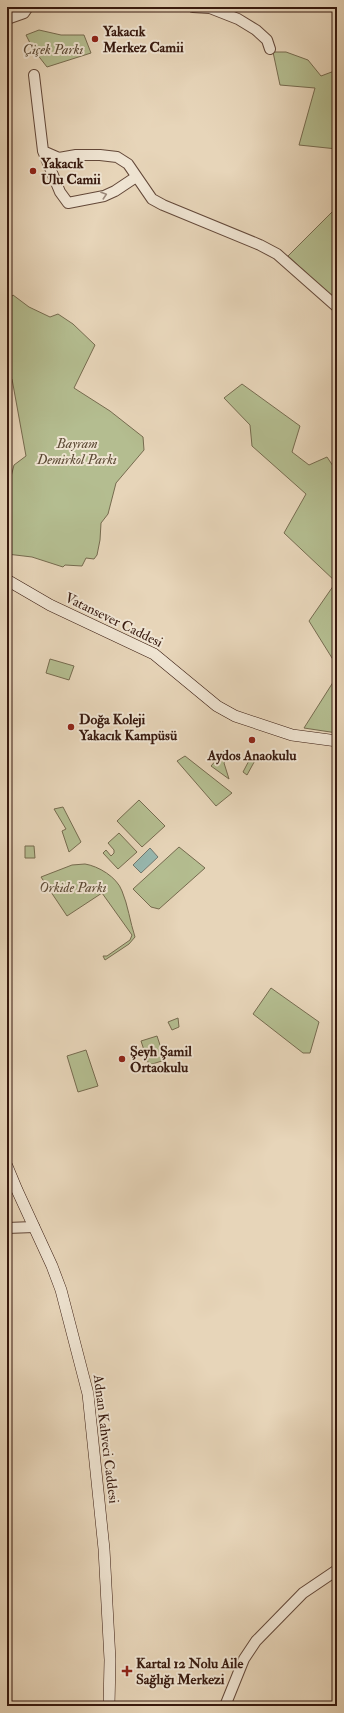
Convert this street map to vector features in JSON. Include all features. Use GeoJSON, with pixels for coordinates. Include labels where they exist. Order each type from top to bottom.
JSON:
{"type":"FeatureCollection","features":[{"type":"Feature","properties":{"kind":"main road","name":"Vatansever Caddesi"},"geometry":{"type":"LineString","coordinates":[[7,580],[50,605],[154,654],[212,702],[235,716],[292,735],[337,741]]}},
{"type":"Feature","properties":{"kind":"main road","name":"Adnan Kahveci Caddesi"},"geometry":{"type":"LineString","coordinates":[[7,1166],[61,1290],[88,1394],[104,1549],[110,1660],[109,1706]]}},
{"type":"Feature","properties":{"kind":"street"},"geometry":{"type":"LineString","coordinates":[[7,19],[24,13],[28,7]]}},
{"type":"Feature","properties":{"kind":"street"},"geometry":{"type":"LineString","coordinates":[[193,7],[210,8],[238,19],[256,30],[267,40],[270,49]]}},
{"type":"Feature","properties":{"kind":"street"},"geometry":{"type":"LineString","coordinates":[[34,75],[43,151],[60,192],[68,203],[104,196],[115,191],[136,177]]}},
{"type":"Feature","properties":{"kind":"street"},"geometry":{"type":"LineString","coordinates":[[43,151],[59,158],[76,155],[100,155],[117,158],[128,164],[152,199],[163,205],[260,245],[277,254],[337,307]]}},
{"type":"Feature","properties":{"kind":"street"},"geometry":{"type":"LineString","coordinates":[[7,1228],[34,1227]]}},
{"type":"Feature","properties":{"kind":"street"},"geometry":{"type":"LineString","coordinates":[[225,1706],[244,1659],[256,1641],[299,1597],[337,1570]]}},
{"type":"Feature","properties":{"kind":"green space","name":"Çiçek Parkı"},"geometry":{"type":"Polygon","coordinates":[[[39,30],[61,35],[84,35],[91,53],[47,67],[33,49],[26,35],[39,30]]]}},
{"type":"Feature","properties":{"kind":"green space"},"geometry":{"type":"Polygon","coordinates":[[[273,52],[286,52],[308,60],[321,76],[337,70],[337,149],[299,145],[315,88],[280,85],[273,52]]]}},
{"type":"Feature","properties":{"kind":"green space"},"geometry":{"type":"Polygon","coordinates":[[[337,207],[337,301],[288,256],[337,207]]]}},
{"type":"Feature","properties":{"kind":"green space","name":"Bayram Demirkol Parkı"},"geometry":{"type":"Polygon","coordinates":[[[13,295],[29,307],[50,317],[58,314],[73,324],[95,345],[74,388],[110,411],[143,437],[144,450],[116,483],[108,514],[101,523],[97,555],[94,559],[86,558],[82,566],[65,565],[63,567],[32,557],[7,554],[7,493],[14,465],[26,456],[12,379],[7,377],[7,302],[13,295]]]}},
{"type":"Feature","properties":{"kind":"green space"},"geometry":{"type":"Polygon","coordinates":[[[242,384],[300,426],[292,452],[309,465],[327,457],[337,472],[337,666],[309,621],[336,582],[284,533],[306,494],[252,446],[250,425],[224,398],[242,384]]]}},
{"type":"Feature","properties":{"kind":"green space"},"geometry":{"type":"Polygon","coordinates":[[[50,659],[74,666],[69,680],[46,673],[50,659]]]}},
{"type":"Feature","properties":{"kind":"green space"},"geometry":{"type":"Polygon","coordinates":[[[337,676],[337,733],[304,728],[337,676]]]}},
{"type":"Feature","properties":{"kind":"green space"},"geometry":{"type":"Polygon","coordinates":[[[225,750],[227,759],[224,763],[229,779],[211,766],[225,750]]]}},
{"type":"Feature","properties":{"kind":"green space"},"geometry":{"type":"Polygon","coordinates":[[[253,753],[258,755],[247,775],[243,772],[253,753]]]}},
{"type":"Feature","properties":{"kind":"green space"},"geometry":{"type":"Polygon","coordinates":[[[185,756],[232,793],[216,806],[177,761],[185,756]]]}},
{"type":"Feature","properties":{"kind":"green space"},"geometry":{"type":"Polygon","coordinates":[[[139,800],[165,826],[142,847],[117,821],[139,800]]]}},
{"type":"Feature","properties":{"kind":"green space"},"geometry":{"type":"Polygon","coordinates":[[[63,807],[81,842],[69,852],[62,831],[66,829],[54,809],[63,807]]]}},
{"type":"Feature","properties":{"kind":"green space"},"geometry":{"type":"Polygon","coordinates":[[[119,833],[137,852],[118,869],[103,853],[106,850],[111,856],[114,853],[114,850],[108,843],[119,833]]]}},
{"type":"Feature","properties":{"kind":"green space"},"geometry":{"type":"Polygon","coordinates":[[[25,846],[34,846],[35,858],[25,858],[25,846]]]}},
{"type":"Feature","properties":{"kind":"green space"},"geometry":{"type":"Polygon","coordinates":[[[179,847],[205,868],[159,909],[151,907],[133,889],[179,847]]]}},
{"type":"Feature","properties":{"kind":"green space","name":"Orkide Parkı"},"geometry":{"type":"Polygon","coordinates":[[[85,864],[96,867],[106,873],[120,886],[126,902],[135,937],[129,944],[105,960],[103,956],[107,956],[130,940],[132,935],[102,893],[67,916],[41,877],[72,865],[85,864]]]}},
{"type":"Feature","properties":{"kind":"green space"},"geometry":{"type":"Polygon","coordinates":[[[271,988],[319,1022],[310,1053],[303,1053],[253,1014],[271,988]]]}},
{"type":"Feature","properties":{"kind":"green space"},"geometry":{"type":"Polygon","coordinates":[[[178,1018],[179,1027],[172,1030],[168,1022],[178,1018]]]}},
{"type":"Feature","properties":{"kind":"green space"},"geometry":{"type":"Polygon","coordinates":[[[157,1036],[165,1060],[149,1065],[141,1041],[157,1036]]]}},
{"type":"Feature","properties":{"kind":"green space"},"geometry":{"type":"Polygon","coordinates":[[[86,1050],[98,1086],[78,1092],[67,1056],[86,1050]]]}},
{"type":"Feature","properties":{"kind":"water"},"geometry":{"type":"Polygon","coordinates":[[[150,848],[158,857],[141,873],[133,865],[150,848]]]}},
{"type":"Feature","properties":{"kind":"place","name":"Yakacık Merkez Camii"},"geometry":{"type":"Point","coordinates":[95,39]}},
{"type":"Feature","properties":{"kind":"place","name":"Yakacık Ulu Camii"},"geometry":{"type":"Point","coordinates":[33,171]}},
{"type":"Feature","properties":{"kind":"place","name":"Doğa Koleji Yakacık Kampüsü"},"geometry":{"type":"Point","coordinates":[71,727]}},
{"type":"Feature","properties":{"kind":"place","name":"Aydos Anaokulu"},"geometry":{"type":"Point","coordinates":[252,740]}},
{"type":"Feature","properties":{"kind":"place","name":"Şeyh Şamil Ortaokulu"},"geometry":{"type":"Point","coordinates":[122,1059]}},
{"type":"Feature","properties":{"kind":"place","name":"Kartal 12 Nolu Aile Sağlığı Merkezi"},"geometry":{"type":"Point","coordinates":[127,1671]}}]}
